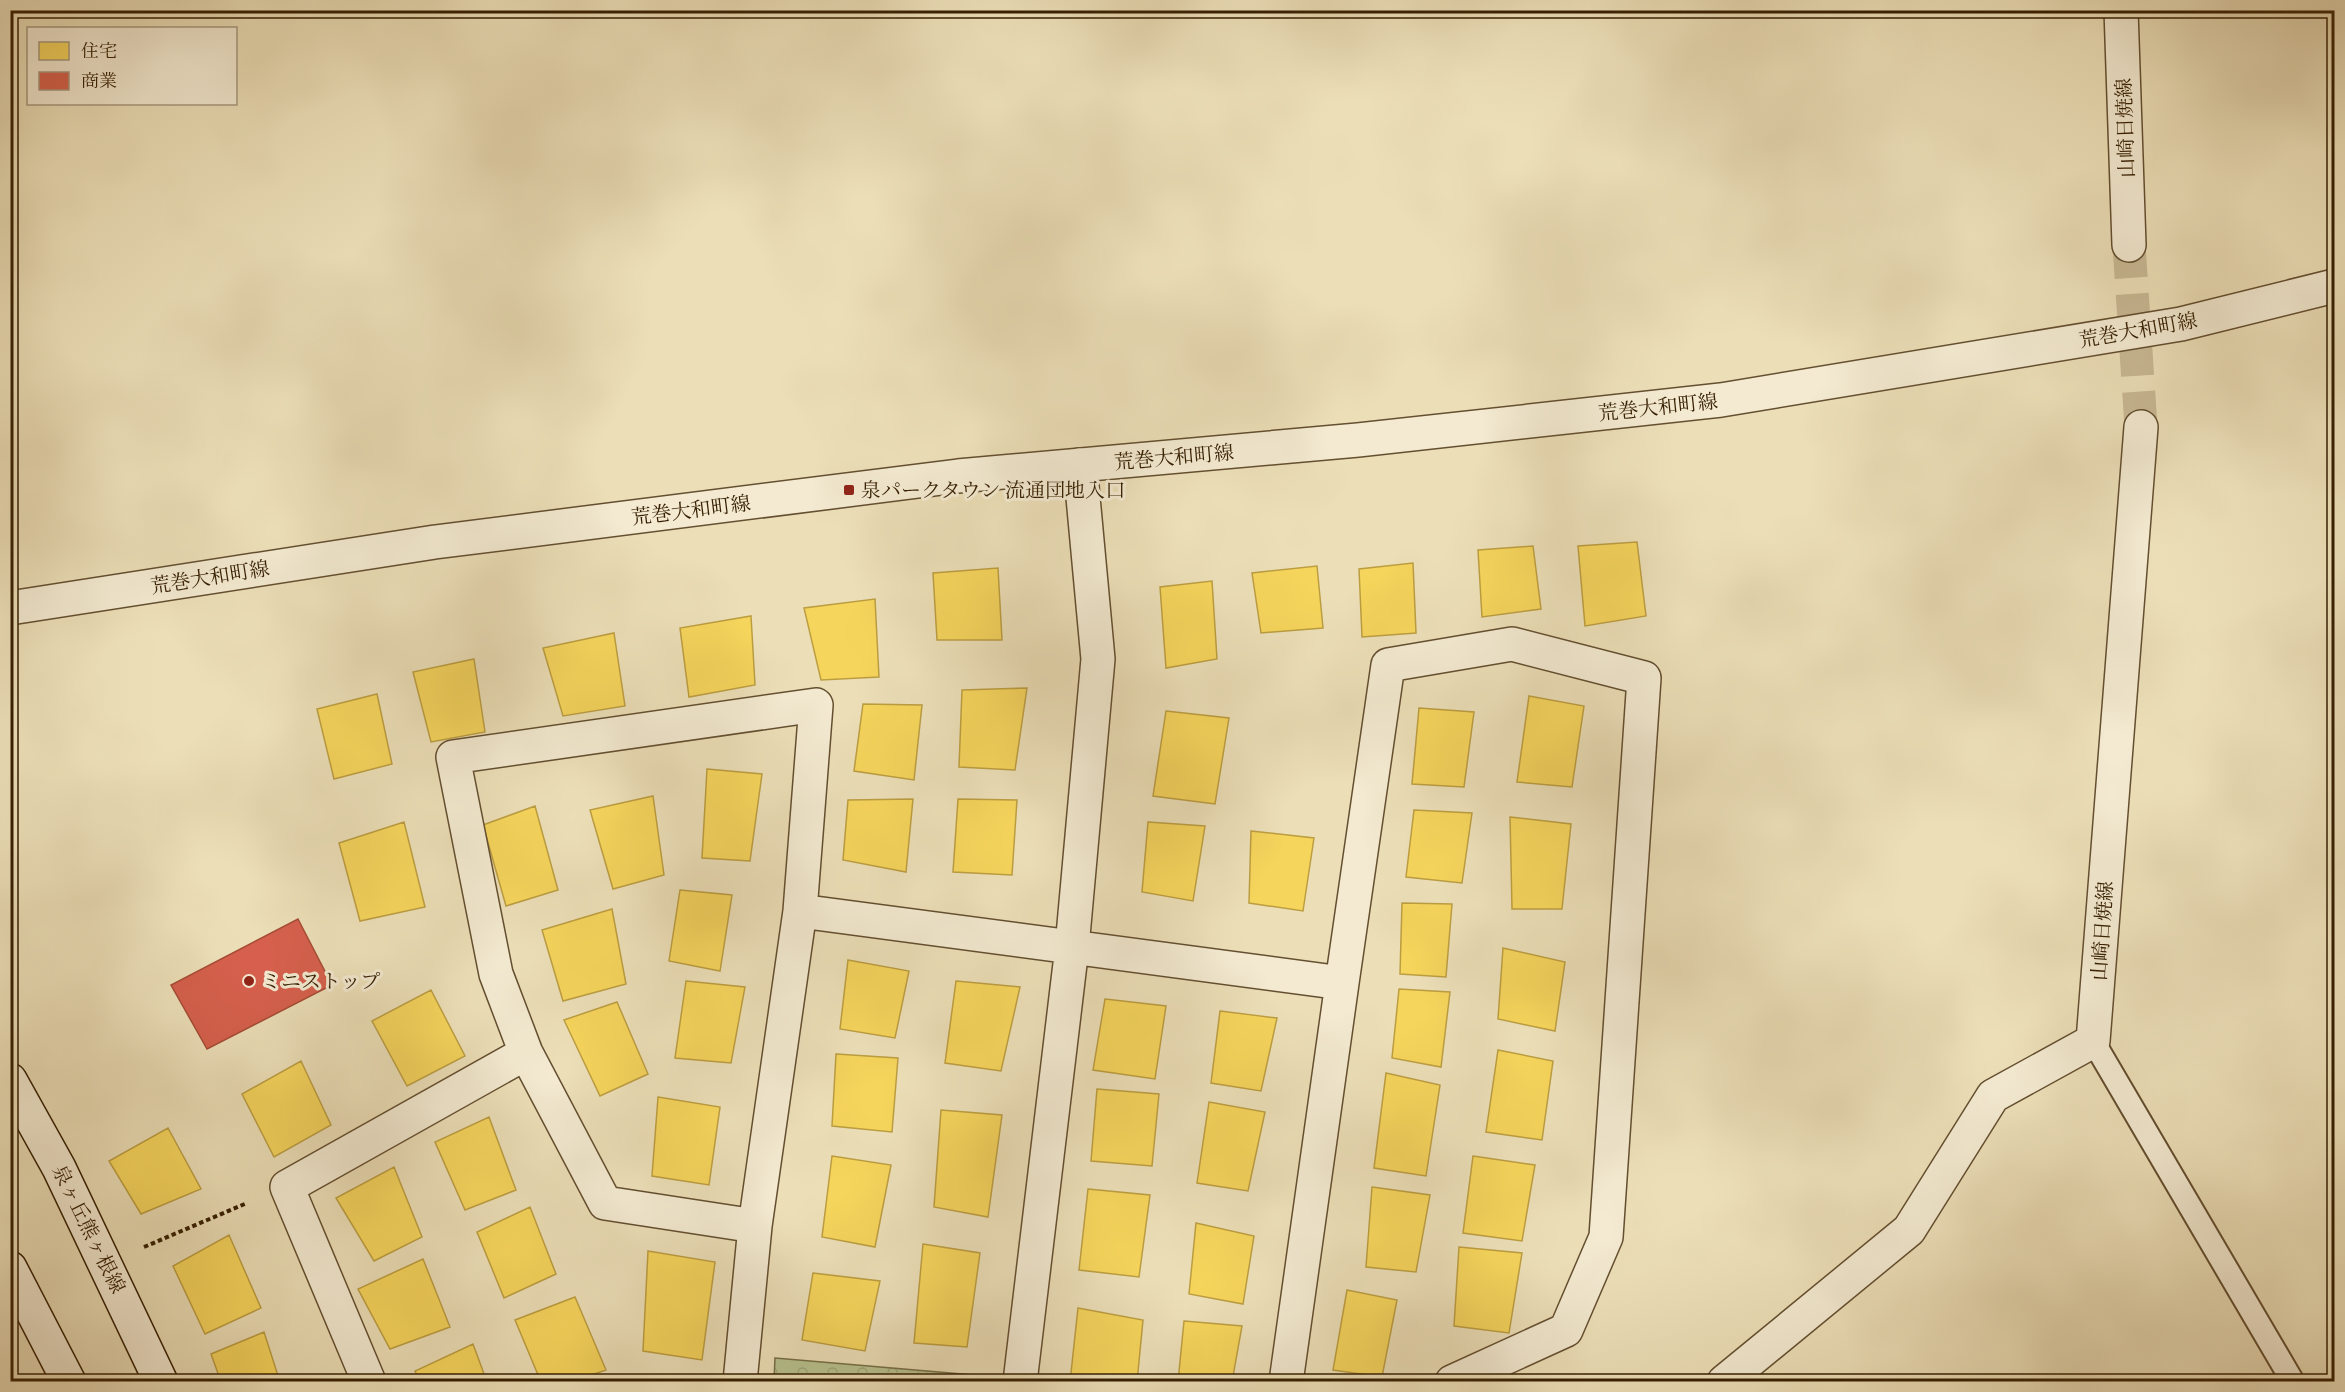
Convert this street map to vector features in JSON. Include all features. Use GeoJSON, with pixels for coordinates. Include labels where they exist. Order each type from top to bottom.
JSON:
{"type":"FeatureCollection","features":[{"type":"Feature","properties":{"kind":"street","name":"山崎日焼線"},"geometry":{"type":"LineString","coordinates":[[2121,10],[2129,245]]}},
{"type":"Feature","properties":{"kind":"street","name":"荒巻大和町線"},"geometry":{"type":"LineString","coordinates":[[10,608],[435,542],[958,476],[1358,440],[1721,400],[2181,324],[2334,286]]}},
{"type":"Feature","properties":{"kind":"street","name":"山崎日焼線"},"geometry":{"type":"LineString","coordinates":[[2093,1041],[2141,428]]}},
{"type":"Feature","properties":{"kind":"street"},"geometry":{"type":"LineString","coordinates":[[1020,1382],[1072,947],[1098,659],[1080,465]]}},
{"type":"Feature","properties":{"kind":"street"},"geometry":{"type":"LineString","coordinates":[[1286,1382],[1388,665],[1512,644],[1644,678],[1606,1237],[1566,1330],[1452,1382]]}},
{"type":"Feature","properties":{"kind":"street"},"geometry":{"type":"LineString","coordinates":[[740,1382],[755,1226],[800,911],[816,705],[453,757],[496,974],[526,1053],[604,1203],[755,1226]]}},
{"type":"Feature","properties":{"kind":"street"},"geometry":{"type":"LineString","coordinates":[[800,911],[1342,983]]}},
{"type":"Feature","properties":{"kind":"street"},"geometry":{"type":"LineString","coordinates":[[1724,1382],[1909,1230],[1993,1096],[2093,1041]]}},
{"type":"Feature","properties":{"kind":"street"},"geometry":{"type":"LineString","coordinates":[[369,1382],[287,1186],[526,1053]]}},
{"type":"Feature","properties":{"kind":"street","name":"泉ヶ丘熊ヶ根線"},"geometry":{"type":"LineString","coordinates":[[10,1080],[64,1178],[161,1382]]}},
{"type":"Feature","properties":{"kind":"street"},"geometry":{"type":"LineString","coordinates":[[10,1268],[69,1382]]}},
{"type":"Feature","properties":{"kind":"lane"},"geometry":{"type":"LineString","coordinates":[[2093,1041],[2293,1382]]}},
{"type":"Feature","properties":{"kind":"path"},"geometry":{"type":"LineString","coordinates":[[143,1247],[287,1186]]}},
{"type":"Feature","properties":{"kind":"green space"},"geometry":{"type":"Polygon","coordinates":[[[775,1358],[985,1376],[985,1381],[774,1381],[775,1358]]]}},
{"type":"Feature","properties":{"kind":"building: 住宅"},"geometry":{"type":"Polygon","coordinates":[[[1637,542],[1646,616],[1585,626],[1578,546],[1637,542]]]}},
{"type":"Feature","properties":{"kind":"building: 住宅"},"geometry":{"type":"Polygon","coordinates":[[[1533,546],[1541,609],[1482,617],[1478,550],[1533,546]]]}},
{"type":"Feature","properties":{"kind":"building: 住宅"},"geometry":{"type":"Polygon","coordinates":[[[1413,563],[1416,633],[1362,637],[1359,569],[1413,563]]]}},
{"type":"Feature","properties":{"kind":"building: 住宅"},"geometry":{"type":"Polygon","coordinates":[[[1317,566],[1323,628],[1261,633],[1252,573],[1317,566]]]}},
{"type":"Feature","properties":{"kind":"building: 住宅"},"geometry":{"type":"Polygon","coordinates":[[[998,568],[1002,640],[937,640],[933,573],[998,568]]]}},
{"type":"Feature","properties":{"kind":"building: 住宅"},"geometry":{"type":"Polygon","coordinates":[[[1212,581],[1217,659],[1166,668],[1160,587],[1212,581]]]}},
{"type":"Feature","properties":{"kind":"building: 住宅"},"geometry":{"type":"Polygon","coordinates":[[[875,599],[879,677],[821,680],[804,608],[875,599]]]}},
{"type":"Feature","properties":{"kind":"building: 住宅"},"geometry":{"type":"Polygon","coordinates":[[[751,616],[755,685],[689,697],[680,628],[751,616]]]}},
{"type":"Feature","properties":{"kind":"building: 住宅"},"geometry":{"type":"Polygon","coordinates":[[[614,633],[625,706],[563,716],[543,648],[614,633]]]}},
{"type":"Feature","properties":{"kind":"building: 住宅"},"geometry":{"type":"Polygon","coordinates":[[[474,659],[485,732],[431,742],[413,672],[474,659]]]}},
{"type":"Feature","properties":{"kind":"building: 住宅"},"geometry":{"type":"Polygon","coordinates":[[[1027,688],[1015,770],[959,767],[962,690],[1027,688]]]}},
{"type":"Feature","properties":{"kind":"building: 住宅"},"geometry":{"type":"Polygon","coordinates":[[[377,694],[392,764],[334,779],[317,709],[377,694]]]}},
{"type":"Feature","properties":{"kind":"building: 住宅"},"geometry":{"type":"Polygon","coordinates":[[[1529,696],[1584,706],[1572,787],[1517,782],[1529,696]]]}},
{"type":"Feature","properties":{"kind":"building: 住宅"},"geometry":{"type":"Polygon","coordinates":[[[863,704],[922,705],[914,780],[854,771],[863,704]]]}},
{"type":"Feature","properties":{"kind":"building: 住宅"},"geometry":{"type":"Polygon","coordinates":[[[1419,708],[1474,712],[1464,787],[1412,784],[1419,708]]]}},
{"type":"Feature","properties":{"kind":"building: 住宅"},"geometry":{"type":"Polygon","coordinates":[[[1166,711],[1229,718],[1215,804],[1153,796],[1166,711]]]}},
{"type":"Feature","properties":{"kind":"building: 住宅"},"geometry":{"type":"Polygon","coordinates":[[[707,769],[762,774],[750,861],[702,858],[707,769]]]}},
{"type":"Feature","properties":{"kind":"building: 住宅"},"geometry":{"type":"Polygon","coordinates":[[[653,796],[664,875],[613,889],[590,810],[653,796]]]}},
{"type":"Feature","properties":{"kind":"building: 住宅"},"geometry":{"type":"Polygon","coordinates":[[[913,799],[906,872],[843,860],[848,800],[913,799]]]}},
{"type":"Feature","properties":{"kind":"building: 住宅"},"geometry":{"type":"Polygon","coordinates":[[[958,799],[1017,800],[1012,875],[953,872],[958,799]]]}},
{"type":"Feature","properties":{"kind":"building: 住宅"},"geometry":{"type":"Polygon","coordinates":[[[535,806],[558,890],[506,906],[483,825],[535,806]]]}},
{"type":"Feature","properties":{"kind":"building: 住宅"},"geometry":{"type":"Polygon","coordinates":[[[1414,810],[1472,813],[1462,883],[1406,877],[1414,810]]]}},
{"type":"Feature","properties":{"kind":"building: 住宅"},"geometry":{"type":"Polygon","coordinates":[[[1510,817],[1571,824],[1562,909],[1512,909],[1510,817]]]}},
{"type":"Feature","properties":{"kind":"building: 住宅"},"geometry":{"type":"Polygon","coordinates":[[[404,822],[425,907],[360,921],[339,843],[404,822]]]}},
{"type":"Feature","properties":{"kind":"building: 住宅"},"geometry":{"type":"Polygon","coordinates":[[[1148,822],[1205,826],[1193,901],[1142,892],[1148,822]]]}},
{"type":"Feature","properties":{"kind":"building: 住宅"},"geometry":{"type":"Polygon","coordinates":[[[1251,831],[1314,838],[1303,911],[1249,903],[1251,831]]]}},
{"type":"Feature","properties":{"kind":"building: 住宅"},"geometry":{"type":"Polygon","coordinates":[[[680,890],[732,895],[720,971],[669,961],[680,890]]]}},
{"type":"Feature","properties":{"kind":"building: 住宅"},"geometry":{"type":"Polygon","coordinates":[[[1402,903],[1452,904],[1446,977],[1400,974],[1402,903]]]}},
{"type":"Feature","properties":{"kind":"building: 住宅"},"geometry":{"type":"Polygon","coordinates":[[[612,909],[626,984],[563,1001],[542,930],[612,909]]]}},
{"type":"Feature","properties":{"kind":"building: 住宅"},"geometry":{"type":"Polygon","coordinates":[[[1503,948],[1565,962],[1555,1031],[1498,1019],[1503,948]]]}},
{"type":"Feature","properties":{"kind":"building: 住宅"},"geometry":{"type":"Polygon","coordinates":[[[848,960],[909,971],[895,1038],[840,1029],[848,960]]]}},
{"type":"Feature","properties":{"kind":"building: 住宅"},"geometry":{"type":"Polygon","coordinates":[[[686,981],[745,987],[731,1063],[675,1058],[686,981]]]}},
{"type":"Feature","properties":{"kind":"building: 住宅"},"geometry":{"type":"Polygon","coordinates":[[[956,981],[1020,987],[1001,1071],[945,1063],[956,981]]]}},
{"type":"Feature","properties":{"kind":"building: 住宅"},"geometry":{"type":"Polygon","coordinates":[[[1399,989],[1450,992],[1441,1067],[1392,1058],[1399,989]]]}},
{"type":"Feature","properties":{"kind":"building: 住宅"},"geometry":{"type":"Polygon","coordinates":[[[431,990],[465,1056],[407,1086],[372,1021],[431,990]]]}},
{"type":"Feature","properties":{"kind":"building: 住宅"},"geometry":{"type":"Polygon","coordinates":[[[1105,999],[1166,1006],[1155,1079],[1093,1070],[1105,999]]]}},
{"type":"Feature","properties":{"kind":"building: 住宅"},"geometry":{"type":"Polygon","coordinates":[[[617,1002],[648,1074],[600,1096],[564,1020],[617,1002]]]}},
{"type":"Feature","properties":{"kind":"building: 住宅"},"geometry":{"type":"Polygon","coordinates":[[[1220,1011],[1277,1018],[1261,1091],[1211,1083],[1220,1011]]]}},
{"type":"Feature","properties":{"kind":"building: 住宅"},"geometry":{"type":"Polygon","coordinates":[[[1498,1050],[1553,1061],[1542,1140],[1486,1132],[1498,1050]]]}},
{"type":"Feature","properties":{"kind":"building: 住宅"},"geometry":{"type":"Polygon","coordinates":[[[836,1054],[898,1058],[892,1132],[832,1126],[836,1054]]]}},
{"type":"Feature","properties":{"kind":"building: 住宅"},"geometry":{"type":"Polygon","coordinates":[[[301,1061],[331,1125],[274,1157],[242,1094],[301,1061]]]}},
{"type":"Feature","properties":{"kind":"building: 住宅"},"geometry":{"type":"Polygon","coordinates":[[[1386,1073],[1440,1085],[1426,1176],[1374,1168],[1386,1073]]]}},
{"type":"Feature","properties":{"kind":"building: 住宅"},"geometry":{"type":"Polygon","coordinates":[[[1097,1089],[1159,1094],[1152,1166],[1091,1161],[1097,1089]]]}},
{"type":"Feature","properties":{"kind":"building: 住宅"},"geometry":{"type":"Polygon","coordinates":[[[658,1097],[720,1107],[709,1185],[652,1176],[658,1097]]]}},
{"type":"Feature","properties":{"kind":"building: 住宅"},"geometry":{"type":"Polygon","coordinates":[[[1209,1102],[1265,1112],[1248,1191],[1197,1183],[1209,1102]]]}},
{"type":"Feature","properties":{"kind":"building: 住宅"},"geometry":{"type":"Polygon","coordinates":[[[941,1110],[1002,1115],[988,1217],[934,1207],[941,1110]]]}},
{"type":"Feature","properties":{"kind":"building: 住宅"},"geometry":{"type":"Polygon","coordinates":[[[489,1117],[516,1190],[465,1210],[435,1142],[489,1117]]]}},
{"type":"Feature","properties":{"kind":"building: 住宅"},"geometry":{"type":"Polygon","coordinates":[[[168,1128],[201,1189],[141,1214],[109,1161],[168,1128]]]}},
{"type":"Feature","properties":{"kind":"building: 住宅"},"geometry":{"type":"Polygon","coordinates":[[[832,1156],[891,1165],[875,1247],[822,1237],[832,1156]]]}},
{"type":"Feature","properties":{"kind":"building: 住宅"},"geometry":{"type":"Polygon","coordinates":[[[1473,1156],[1535,1165],[1522,1241],[1463,1233],[1473,1156]]]}},
{"type":"Feature","properties":{"kind":"building: 住宅"},"geometry":{"type":"Polygon","coordinates":[[[394,1167],[422,1237],[374,1261],[336,1198],[394,1167]]]}},
{"type":"Feature","properties":{"kind":"building: 住宅"},"geometry":{"type":"Polygon","coordinates":[[[1372,1187],[1430,1195],[1416,1272],[1366,1267],[1372,1187]]]}},
{"type":"Feature","properties":{"kind":"building: 住宅"},"geometry":{"type":"Polygon","coordinates":[[[1088,1189],[1150,1195],[1139,1277],[1079,1270],[1088,1189]]]}},
{"type":"Feature","properties":{"kind":"building: 住宅"},"geometry":{"type":"Polygon","coordinates":[[[530,1207],[556,1274],[504,1298],[477,1232],[530,1207]]]}},
{"type":"Feature","properties":{"kind":"building: 住宅"},"geometry":{"type":"Polygon","coordinates":[[[1196,1223],[1254,1236],[1243,1304],[1189,1294],[1196,1223]]]}},
{"type":"Feature","properties":{"kind":"building: 住宅"},"geometry":{"type":"Polygon","coordinates":[[[229,1235],[261,1308],[205,1334],[173,1266],[229,1235]]]}},
{"type":"Feature","properties":{"kind":"building: 住宅"},"geometry":{"type":"Polygon","coordinates":[[[923,1244],[980,1253],[967,1347],[914,1343],[923,1244]]]}},
{"type":"Feature","properties":{"kind":"building: 住宅"},"geometry":{"type":"Polygon","coordinates":[[[1459,1247],[1522,1253],[1509,1333],[1454,1326],[1459,1247]]]}},
{"type":"Feature","properties":{"kind":"building: 住宅"},"geometry":{"type":"Polygon","coordinates":[[[648,1251],[715,1262],[702,1360],[643,1351],[648,1251]]]}},
{"type":"Feature","properties":{"kind":"building: 住宅"},"geometry":{"type":"Polygon","coordinates":[[[423,1259],[450,1327],[390,1349],[358,1289],[423,1259]]]}},
{"type":"Feature","properties":{"kind":"building: 住宅"},"geometry":{"type":"Polygon","coordinates":[[[813,1273],[880,1281],[865,1351],[802,1340],[813,1273]]]}},
{"type":"Feature","properties":{"kind":"building: 住宅"},"geometry":{"type":"Polygon","coordinates":[[[1347,1290],[1397,1300],[1382,1377],[1333,1370],[1347,1290]]]}},
{"type":"Feature","properties":{"kind":"building: 住宅"},"geometry":{"type":"Polygon","coordinates":[[[575,1297],[606,1370],[571,1382],[541,1382],[515,1320],[575,1297]]]}},
{"type":"Feature","properties":{"kind":"building: 住宅"},"geometry":{"type":"Polygon","coordinates":[[[1078,1308],[1143,1320],[1137,1382],[1070,1382],[1078,1308]]]}},
{"type":"Feature","properties":{"kind":"building: 住宅"},"geometry":{"type":"Polygon","coordinates":[[[1184,1321],[1242,1326],[1232,1382],[1178,1382],[1184,1321]]]}},
{"type":"Feature","properties":{"kind":"building: 住宅"},"geometry":{"type":"Polygon","coordinates":[[[264,1332],[280,1382],[221,1382],[211,1354],[264,1332]]]}},
{"type":"Feature","properties":{"kind":"building: 住宅"},"geometry":{"type":"Polygon","coordinates":[[[473,1344],[487,1382],[420,1382],[415,1371],[473,1344]]]}},
{"type":"Feature","properties":{"kind":"building: 商業"},"geometry":{"type":"Polygon","coordinates":[[[298,919],[332,985],[207,1049],[171,985],[298,919]]]}},
{"type":"Feature","properties":{"kind":"tunnel"},"geometry":{"type":"LineString","coordinates":[[2129,245],[2141,427]]}},
{"type":"Feature","properties":{"kind":"place","name":"泉パークタウン 流通団地入口"},"geometry":{"type":"Point","coordinates":[849,490]}},
{"type":"Feature","properties":{"kind":"place","name":"ミニストップ"},"geometry":{"type":"Point","coordinates":[249,981]}}]}
